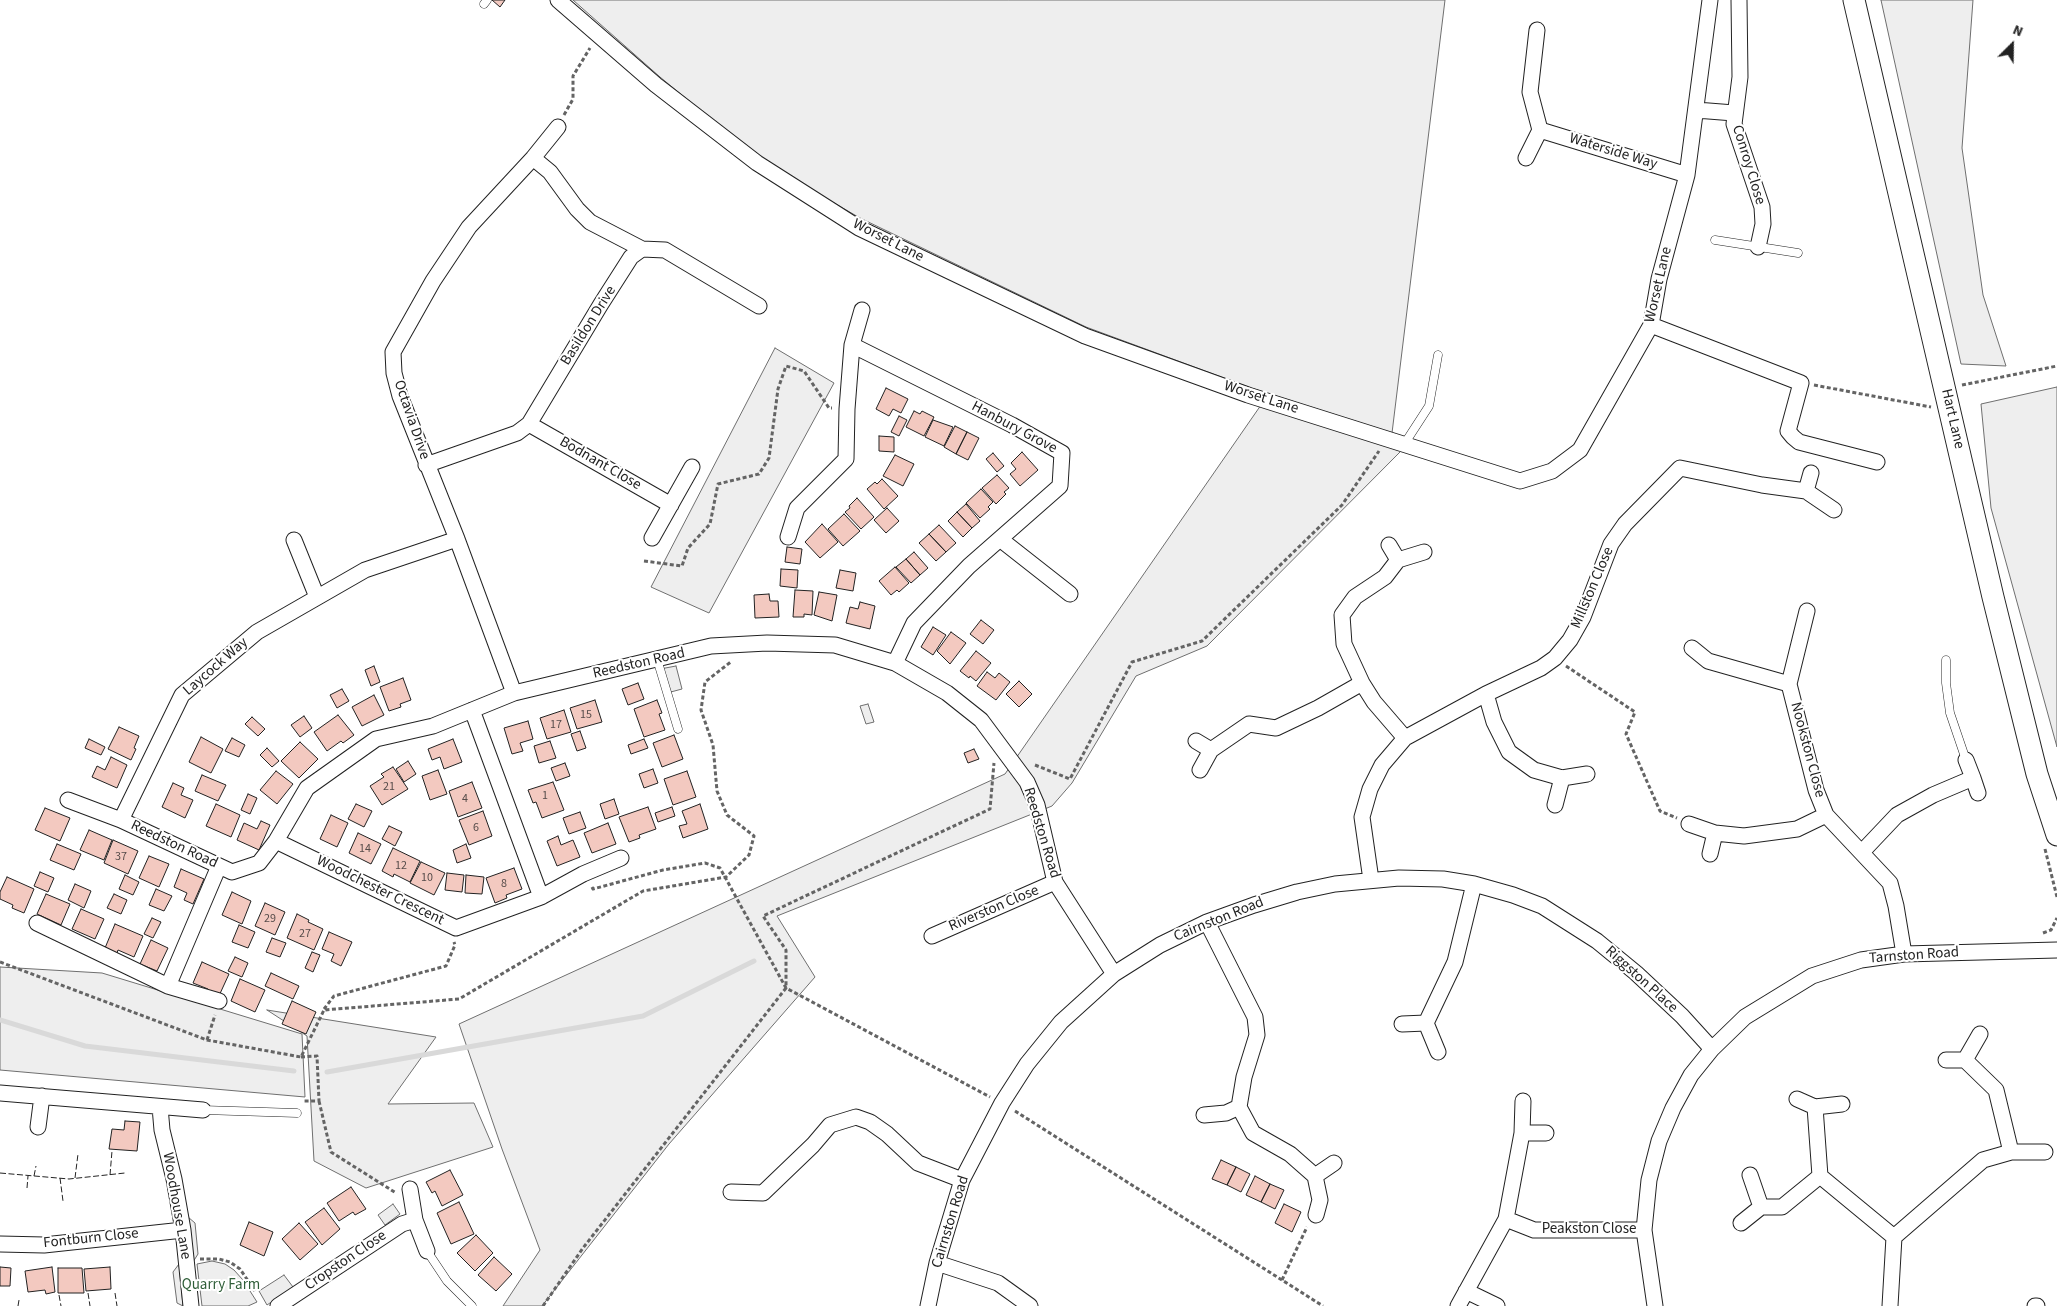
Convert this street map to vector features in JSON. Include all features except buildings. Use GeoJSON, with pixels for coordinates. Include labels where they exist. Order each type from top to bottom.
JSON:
{"type":"FeatureCollection","features":[{"type":"Feature","properties":{"kind":"street","name":"Worset Lane"},"geometry":{"type":"LineString","coordinates":[[558,0],[656,85],[757,163],[859,228],[1085,336],[1248,395],[1405,443],[1520,481],[1552,471],[1580,450],[1651,324],[1659,279],[1687,175],[1710,0]]}},
{"type":"Feature","properties":{"kind":"street","name":"Conroy Close"},"geometry":{"type":"LineString","coordinates":[[1739,0],[1740,77],[1734,113],[1735,130],[1762,207],[1763,224],[1758,247]]}},
{"type":"Feature","properties":{"kind":"street","name":"Hart Lane"},"geometry":{"type":"LineString","coordinates":[[1854,0],[1953,418],[1993,597],[2037,774],[2057,836]]}},
{"type":"Feature","properties":{"kind":"street"},"geometry":{"type":"LineString","coordinates":[[1526,158],[1540,130],[1530,92],[1537,30]]}},
{"type":"Feature","properties":{"kind":"street","name":"Conroy Close"},"geometry":{"type":"LineString","coordinates":[[1696,110],[1734,113]]}},
{"type":"Feature","properties":{"kind":"street","name":"Octavia Drive"},"geometry":{"type":"LineString","coordinates":[[514,693],[457,539],[400,396],[394,373],[393,352],[401,334],[433,281],[469,228],[534,158],[560,122]]}},
{"type":"Feature","properties":{"kind":"street","name":"Waterside Way"},"geometry":{"type":"LineString","coordinates":[[1540,130],[1687,175]]}},
{"type":"Feature","properties":{"kind":"street"},"geometry":{"type":"LineString","coordinates":[[534,158],[550,172],[577,209],[590,222],[642,248],[664,250],[759,306]]}},
{"type":"Feature","properties":{"kind":"street","name":"Basildon Drive"},"geometry":{"type":"LineString","coordinates":[[426,465],[517,433],[529,424],[600,304],[631,257],[642,248]]}},
{"type":"Feature","properties":{"kind":"street"},"geometry":{"type":"LineString","coordinates":[[788,537],[797,508],[846,459],[847,409],[852,345],[862,310]]}},
{"type":"Feature","properties":{"kind":"street"},"geometry":{"type":"LineString","coordinates":[[1651,324],[1802,383],[1788,431],[1793,437],[1799,442],[1877,462]]}},
{"type":"Feature","properties":{"kind":"street","name":"Hanbury Grove"},"geometry":{"type":"LineString","coordinates":[[852,345],[1012,424],[1062,454],[1060,486],[969,566],[914,623],[895,663]]}},
{"type":"Feature","properties":{"kind":"street","name":"Bodnant Close"},"geometry":{"type":"LineString","coordinates":[[529,424],[671,505]]}},
{"type":"Feature","properties":{"kind":"street"},"geometry":{"type":"LineString","coordinates":[[652,538],[692,467]]}},
{"type":"Feature","properties":{"kind":"street","name":"Millston Close"},"geometry":{"type":"LineString","coordinates":[[1371,880],[1362,817],[1370,788],[1382,765],[1405,738],[1486,694],[1541,668],[1555,658],[1570,640],[1583,617],[1611,544],[1625,524],[1680,468],[1762,485],[1806,491],[1834,510]]}},
{"type":"Feature","properties":{"kind":"street"},"geometry":{"type":"LineString","coordinates":[[1806,491],[1811,473]]}},
{"type":"Feature","properties":{"kind":"street","name":"Laycock Way"},"geometry":{"type":"LineString","coordinates":[[121,820],[182,695],[257,632],[365,570],[457,539]]}},
{"type":"Feature","properties":{"kind":"street"},"geometry":{"type":"LineString","coordinates":[[1000,539],[1070,594]]}},
{"type":"Feature","properties":{"kind":"street"},"geometry":{"type":"LineString","coordinates":[[294,540],[318,597]]}},
{"type":"Feature","properties":{"kind":"street"},"geometry":{"type":"LineString","coordinates":[[1389,545],[1398,560]]}},
{"type":"Feature","properties":{"kind":"street"},"geometry":{"type":"LineString","coordinates":[[1405,738],[1374,702],[1362,683],[1344,644],[1342,615],[1355,597],[1385,577],[1398,560],[1424,552]]}},
{"type":"Feature","properties":{"kind":"street","name":"Nookston Close"},"geometry":{"type":"LineString","coordinates":[[1807,611],[1789,684],[1816,790],[1826,815],[1890,883],[1904,954]]}},
{"type":"Feature","properties":{"kind":"street","name":"Reedston Road"},"geometry":{"type":"LineString","coordinates":[[68,800],[121,820],[232,872],[259,863],[276,841],[308,788],[376,739],[433,726],[514,693],[710,646],[767,643],[834,645],[895,663],[947,693],[981,720],[1010,756],[1027,782],[1036,805],[1055,882],[1114,974]]}},
{"type":"Feature","properties":{"kind":"street","name":"Nookston Close"},"geometry":{"type":"LineString","coordinates":[[1692,648],[1708,661],[1789,684]]}},
{"type":"Feature","properties":{"kind":"street"},"geometry":{"type":"LineString","coordinates":[[1200,770],[1211,750],[1249,724],[1276,728],[1318,708],[1362,683]]}},
{"type":"Feature","properties":{"kind":"street"},"geometry":{"type":"LineString","coordinates":[[1486,694],[1494,722],[1509,752],[1534,770],[1562,778],[1587,774]]}},
{"type":"Feature","properties":{"kind":"street"},"geometry":{"type":"LineString","coordinates":[[472,710],[541,897]]}},
{"type":"Feature","properties":{"kind":"street"},"geometry":{"type":"LineString","coordinates":[[1196,741],[1211,750]]}},
{"type":"Feature","properties":{"kind":"street"},"geometry":{"type":"LineString","coordinates":[[1966,760],[1978,793]]}},
{"type":"Feature","properties":{"kind":"street"},"geometry":{"type":"LineString","coordinates":[[1555,804],[1562,778]]}},
{"type":"Feature","properties":{"kind":"street"},"geometry":{"type":"LineString","coordinates":[[1862,852],[1897,815],[1933,795],[1973,778]]}},
{"type":"Feature","properties":{"kind":"street","name":"Nookston Close"},"geometry":{"type":"LineString","coordinates":[[1689,824],[1715,833],[1744,836],[1797,829],[1826,815]]}},
{"type":"Feature","properties":{"kind":"street"},"geometry":{"type":"LineString","coordinates":[[1710,854],[1715,833]]}},
{"type":"Feature","properties":{"kind":"street","name":"Woodchester Crescent"},"geometry":{"type":"LineString","coordinates":[[276,841],[456,928],[541,897],[583,874],[621,858]]}},
{"type":"Feature","properties":{"kind":"street"},"geometry":{"type":"LineString","coordinates":[[168,986],[219,866]]}},
{"type":"Feature","properties":{"kind":"street","name":"Cairnston Road"},"geometry":{"type":"LineString","coordinates":[[928,1306],[937,1263],[962,1180],[1002,1103],[1027,1064],[1060,1022],[1114,974],[1160,944],[1207,922],[1297,892],[1335,884],[1371,880],[1442,879],[1474,884],[1527,901],[1563,918]]}},
{"type":"Feature","properties":{"kind":"street","name":"Riverston Close"},"geometry":{"type":"LineString","coordinates":[[932,936],[1055,882]]}},
{"type":"Feature","properties":{"kind":"street"},"geometry":{"type":"LineString","coordinates":[[1438,1052],[1426,1023],[1455,962],[1474,884]]}},
{"type":"Feature","properties":{"kind":"street","name":"Riggston Place"},"geometry":{"type":"LineString","coordinates":[[1563,918],[1636,973],[1682,1016],[1712,1048]]}},
{"type":"Feature","properties":{"kind":"street"},"geometry":{"type":"LineString","coordinates":[[1207,922],[1255,1017],[1257,1035],[1244,1077],[1239,1107],[1253,1133],[1290,1154],[1315,1176],[1320,1200],[1316,1215]]}},
{"type":"Feature","properties":{"kind":"street"},"geometry":{"type":"LineString","coordinates":[[37,923],[168,986],[219,1001]]}},
{"type":"Feature","properties":{"kind":"street","name":"Tarnston Road"},"geometry":{"type":"LineString","coordinates":[[1655,1306],[1644,1230],[1649,1180],[1659,1141],[1673,1108],[1691,1075],[1712,1048],[1745,1018],[1812,976],[1861,960],[1904,954],[2057,950]]}},
{"type":"Feature","properties":{"kind":"street"},"geometry":{"type":"LineString","coordinates":[[1402,1024],[1426,1023]]}},
{"type":"Feature","properties":{"kind":"street"},"geometry":{"type":"LineString","coordinates":[[1965,1060],[1980,1034]]}},
{"type":"Feature","properties":{"kind":"street"},"geometry":{"type":"LineString","coordinates":[[1946,1060],[1965,1060],[1996,1090],[2011,1152]]}},
{"type":"Feature","properties":{"kind":"street"},"geometry":{"type":"LineString","coordinates":[[0,1093],[203,1110]]}},
{"type":"Feature","properties":{"kind":"street"},"geometry":{"type":"LineString","coordinates":[[38,1127],[42,1096]]}},
{"type":"Feature","properties":{"kind":"street"},"geometry":{"type":"LineString","coordinates":[[1798,1099],[1815,1107],[1842,1104]]}},
{"type":"Feature","properties":{"kind":"street"},"geometry":{"type":"LineString","coordinates":[[1458,1306],[1506,1219],[1522,1133],[1523,1101]]}},
{"type":"Feature","properties":{"kind":"street","name":"Woodhouse Lane"},"geometry":{"type":"LineString","coordinates":[[160,1107],[162,1130],[174,1179],[183,1230],[191,1306]]}},
{"type":"Feature","properties":{"kind":"street"},"geometry":{"type":"LineString","coordinates":[[1204,1115],[1226,1113],[1239,1107]]}},
{"type":"Feature","properties":{"kind":"street"},"geometry":{"type":"LineString","coordinates":[[1815,1107],[1820,1176],[1894,1237]]}},
{"type":"Feature","properties":{"kind":"street"},"geometry":{"type":"LineString","coordinates":[[731,1192],[764,1193],[813,1145],[830,1125],[856,1117],[870,1122],[887,1134],[918,1163],[962,1180]]}},
{"type":"Feature","properties":{"kind":"street"},"geometry":{"type":"LineString","coordinates":[[1522,1133],[1546,1133]]}},
{"type":"Feature","properties":{"kind":"street"},"geometry":{"type":"LineString","coordinates":[[1890,1306],[1894,1237],[1984,1160],[2011,1152],[2045,1152]]}},
{"type":"Feature","properties":{"kind":"street"},"geometry":{"type":"LineString","coordinates":[[1315,1176],[1334,1163]]}},
{"type":"Feature","properties":{"kind":"street"},"geometry":{"type":"LineString","coordinates":[[1750,1175],[1761,1207]]}},
{"type":"Feature","properties":{"kind":"street"},"geometry":{"type":"LineString","coordinates":[[1741,1223],[1761,1207],[1782,1207],[1820,1176]]}},
{"type":"Feature","properties":{"kind":"street"},"geometry":{"type":"LineString","coordinates":[[403,1191],[427,1251]]}},
{"type":"Feature","properties":{"kind":"street","name":"Peakston Close"},"geometry":{"type":"LineString","coordinates":[[1506,1219],[1534,1230],[1644,1230]]}},
{"type":"Feature","properties":{"kind":"street","name":"Cropston Close"},"geometry":{"type":"LineString","coordinates":[[279,1306],[402,1224],[415,1220]]}},
{"type":"Feature","properties":{"kind":"street","name":"Fontburn Close"},"geometry":{"type":"LineString","coordinates":[[0,1244],[44,1245],[183,1230]]}},
{"type":"Feature","properties":{"kind":"street"},"geometry":{"type":"LineString","coordinates":[[937,1263],[998,1283],[1030,1306]]}},
{"type":"Feature","properties":{"kind":"street"},"geometry":{"type":"LineString","coordinates":[[1466,1291],[1496,1306]]}},
{"type":"Feature","properties":{"kind":"lane"},"geometry":{"type":"LineString","coordinates":[[1715,240],[1798,253]]}},
{"type":"Feature","properties":{"kind":"lane"},"geometry":{"type":"LineString","coordinates":[[1405,443],[1429,406],[1438,355]]}},
{"type":"Feature","properties":{"kind":"lane"},"geometry":{"type":"LineString","coordinates":[[657,660],[678,729]]}},
{"type":"Feature","properties":{"kind":"lane"},"geometry":{"type":"LineString","coordinates":[[1946,660],[1946,683],[1950,714],[1966,760]]}},
{"type":"Feature","properties":{"kind":"lane"},"geometry":{"type":"LineString","coordinates":[[203,1110],[297,1113]]}},
{"type":"Feature","properties":{"kind":"lane"},"geometry":{"type":"LineString","coordinates":[[427,1251],[447,1281],[472,1306]]}},
{"type":"Feature","properties":{"kind":"path"},"geometry":{"type":"LineString","coordinates":[[560,122],[573,99],[573,76],[598,35]]}},
{"type":"Feature","properties":{"kind":"path"},"geometry":{"type":"LineString","coordinates":[[644,562],[682,566],[688,548],[710,524],[718,484],[759,474],[769,458],[778,389],[786,366],[804,371],[829,408],[847,409]]}},
{"type":"Feature","properties":{"kind":"path"},"geometry":{"type":"LineString","coordinates":[[1959,385],[2057,366]]}},
{"type":"Feature","properties":{"kind":"path"},"geometry":{"type":"LineString","coordinates":[[1802,383],[1931,407],[1936,421],[1953,418]]}},
{"type":"Feature","properties":{"kind":"path"},"geometry":{"type":"LineString","coordinates":[[1030,763],[1070,779],[1132,662],[1202,641],[1342,505],[1387,438]]}},
{"type":"Feature","properties":{"kind":"path"},"geometry":{"type":"LineString","coordinates":[[324,1010],[458,999],[643,891],[726,877],[749,855],[754,836],[727,815],[717,792],[713,746],[701,710],[706,682],[737,657]]}},
{"type":"Feature","properties":{"kind":"path"},"geometry":{"type":"LineString","coordinates":[[1555,658],[1635,712],[1626,734],[1660,811],[1689,824]]}},
{"type":"Feature","properties":{"kind":"path"},"geometry":{"type":"LineString","coordinates":[[543,1306],[583,1248],[786,988],[786,950],[763,916],[990,809],[994,760]]}},
{"type":"Feature","properties":{"kind":"path"},"geometry":{"type":"LineString","coordinates":[[583,874],[592,889],[663,870],[705,863],[720,868],[786,988],[1002,1103],[1322,1306]]}},
{"type":"Feature","properties":{"kind":"path"},"geometry":{"type":"LineString","coordinates":[[2042,934],[2050,930],[2057,918]]}},
{"type":"Feature","properties":{"kind":"path"},"geometry":{"type":"LineString","coordinates":[[301,1057],[324,1010],[334,996],[446,966],[455,945],[453,938]]}},
{"type":"Feature","properties":{"kind":"path"},"geometry":{"type":"LineString","coordinates":[[0,962],[207,1040],[301,1057],[317,1056],[318,1101],[331,1152],[403,1191]]}},
{"type":"Feature","properties":{"kind":"path"},"geometry":{"type":"LineString","coordinates":[[207,1040],[219,1001]]}},
{"type":"Feature","properties":{"kind":"path"},"geometry":{"type":"LineString","coordinates":[[303,1101],[318,1101]]}},
{"type":"Feature","properties":{"kind":"path"},"geometry":{"type":"LineString","coordinates":[[1282,1280],[1312,1216],[1316,1215]]}},
{"type":"Feature","properties":{"kind":"path"},"geometry":{"type":"LineString","coordinates":[[198,1260],[218,1259],[230,1262],[240,1269],[255,1290]]}},
{"type":"Feature","properties":{"kind":"green space"},"geometry":{"type":"Polygon","coordinates":[[[573,0],[1445,0],[1392,433],[1251,388],[1086,327],[860,218],[763,162],[660,77],[573,0]]]}},
{"type":"Feature","properties":{"kind":"green space"},"geometry":{"type":"Polygon","coordinates":[[[1881,0],[1973,0],[1962,148],[1983,295],[2006,366],[1961,364],[1881,0]]]}},
{"type":"Feature","properties":{"kind":"green space"},"geometry":{"type":"Polygon","coordinates":[[[775,348],[834,383],[709,613],[651,587],[775,348]]]}},
{"type":"Feature","properties":{"kind":"green space"},"geometry":{"type":"Polygon","coordinates":[[[2057,387],[2057,747],[1991,508],[1981,404],[2057,387]]]}},
{"type":"Feature","properties":{"kind":"green space"},"geometry":{"type":"Polygon","coordinates":[[[1261,405],[1401,451],[1207,646],[1136,676],[1072,783],[1052,806],[777,916],[815,977],[669,1144],[542,1306],[503,1306],[540,1250],[502,1149],[459,1024],[1005,774],[1261,405]]]}},
{"type":"Feature","properties":{"kind":"green space"},"geometry":{"type":"Polygon","coordinates":[[[868,704],[874,722],[866,724],[860,706],[868,704]]]}},
{"type":"Feature","properties":{"kind":"green space"},"geometry":{"type":"Polygon","coordinates":[[[0,967],[102,973],[302,1034],[305,1097],[0,1070],[0,967]]]}},
{"type":"Feature","properties":{"kind":"green space"},"geometry":{"type":"Polygon","coordinates":[[[267,1010],[436,1037],[388,1104],[474,1103],[493,1147],[366,1188],[314,1161],[307,1036],[267,1010]]]}},
{"type":"Feature","properties":{"kind":"green space","name":"Quarry Farm"},"geometry":{"type":"Polygon","coordinates":[[[212,1261],[225,1264],[234,1270],[257,1302],[248,1306],[202,1306],[197,1264],[212,1261]]]}},
{"type":"Feature","properties":{"kind":"shaded area"},"geometry":{"type":"Polygon","coordinates":[[[676,666],[682,689],[667,693],[660,669],[676,666]]]}},
{"type":"Feature","properties":{"kind":"shaded area"},"geometry":{"type":"Polygon","coordinates":[[[393,1204],[400,1214],[385,1225],[378,1215],[393,1204]]]}},
{"type":"Feature","properties":{"kind":"shaded area"},"geometry":{"type":"Polygon","coordinates":[[[188,1217],[195,1223],[198,1254],[193,1262],[188,1217]]]}},
{"type":"Feature","properties":{"kind":"shaded area"},"geometry":{"type":"Polygon","coordinates":[[[179,1264],[183,1306],[177,1303],[173,1272],[179,1264]]]}},
{"type":"Feature","properties":{"kind":"shaded area"},"geometry":{"type":"Polygon","coordinates":[[[284,1275],[293,1287],[267,1305],[259,1291],[284,1275]]]}},
{"type":"Feature","properties":{"kind":"waterway"},"geometry":{"type":"LineString","coordinates":[[327,1072],[643,1016],[754,961]]}},
{"type":"Feature","properties":{"kind":"waterway"},"geometry":{"type":"LineString","coordinates":[[0,1020],[85,1046],[294,1071]]}},
{"type":"Feature","properties":{"kind":"fence"},"geometry":{"type":"LineString","coordinates":[[110,1175],[112,1151]]}},
{"type":"Feature","properties":{"kind":"fence"},"geometry":{"type":"LineString","coordinates":[[75,1178],[78,1154]]}},
{"type":"Feature","properties":{"kind":"fence"},"geometry":{"type":"LineString","coordinates":[[34,1176],[36,1166]]}},
{"type":"Feature","properties":{"kind":"fence"},"geometry":{"type":"LineString","coordinates":[[0,1173],[69,1179],[125,1173]]}},
{"type":"Feature","properties":{"kind":"fence"},"geometry":{"type":"LineString","coordinates":[[27,1188],[28,1176]]}},
{"type":"Feature","properties":{"kind":"fence"},"geometry":{"type":"LineString","coordinates":[[60,1178],[63,1201]]}},
{"type":"Feature","properties":{"kind":"fence"},"geometry":{"type":"LineString","coordinates":[[88,1293],[90,1306]]}},
{"type":"Feature","properties":{"kind":"fence"},"geometry":{"type":"LineString","coordinates":[[115,1293],[117,1306]]}},
{"type":"Feature","properties":{"kind":"fence"},"geometry":{"type":"LineString","coordinates":[[59,1295],[61,1306]]}},
{"type":"Feature","properties":{"kind":"fence"},"geometry":{"type":"LineString","coordinates":[[18,1306],[19,1300]]}}]}
